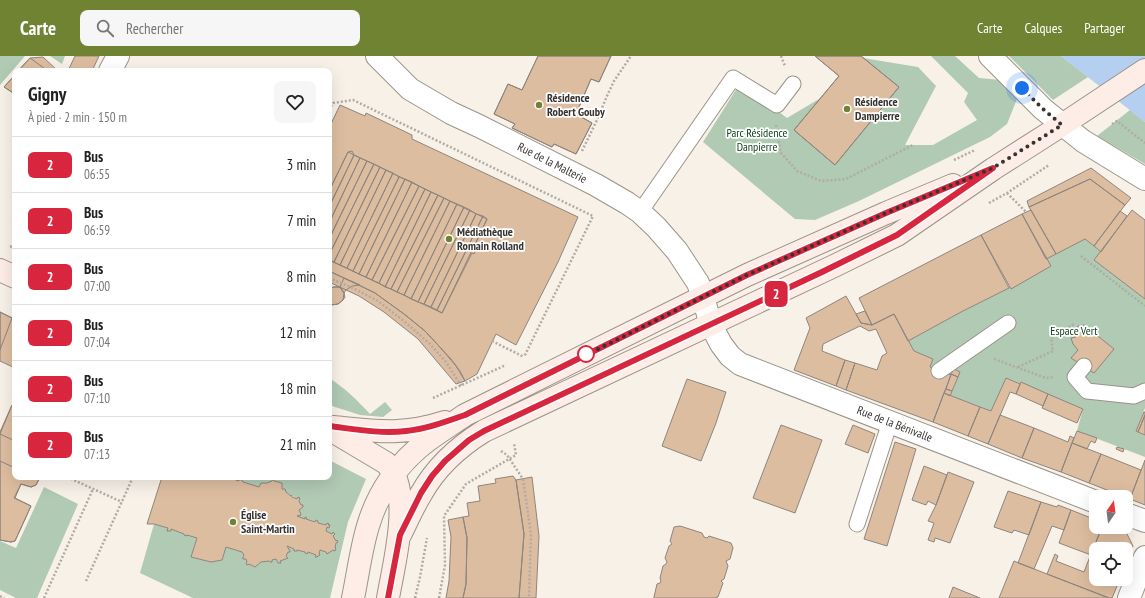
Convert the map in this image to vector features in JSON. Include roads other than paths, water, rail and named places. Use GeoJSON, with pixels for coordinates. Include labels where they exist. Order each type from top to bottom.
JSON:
{"type":"FeatureCollection","features":[{"type":"Feature","properties":{"kind":"street"},"geometry":{"type":"LineString","coordinates":[[112,68],[118,56]]}},
{"type":"Feature","properties":{"kind":"street"},"geometry":{"type":"LineString","coordinates":[[990,56],[1043,109],[1062,125],[1083,141],[1145,179]]}},
{"type":"Feature","properties":{"kind":"street","name":"Rue de la Malterie"},"geometry":{"type":"LineString","coordinates":[[390,61],[410,89],[451,113],[596,185],[628,203],[640,212],[656,227],[677,251],[698,283],[703,296]]}},
{"type":"Feature","properties":{"kind":"street"},"geometry":{"type":"LineString","coordinates":[[400,535],[421,493],[432,476],[445,461],[469,440],[484,431],[828,270],[897,235],[993,168],[1062,125],[1145,70]]}},
{"type":"Feature","properties":{"kind":"street"},"geometry":{"type":"LineString","coordinates":[[332,427],[382,432],[405,431],[435,425],[465,415],[747,275],[886,213],[993,168]]}},
{"type":"Feature","properties":{"kind":"street","name":"Rue de la Bénivalle"},"geometry":{"type":"LineString","coordinates":[[703,296],[711,325],[720,344],[730,356],[740,364],[1089,499]]}},
{"type":"Feature","properties":{"kind":"street"},"geometry":{"type":"LineString","coordinates":[[352,598],[357,581],[364,540],[380,495],[394,473],[405,461],[426,442],[465,415]]}},
{"type":"Feature","properties":{"kind":"street"},"geometry":{"type":"LineString","coordinates":[[332,429],[381,459],[391,467],[398,482],[400,503],[400,535],[388,598]]}},
{"type":"Feature","properties":{"kind":"street"},"geometry":{"type":"LineString","coordinates":[[1133,517],[1145,521]]}},
{"type":"Feature","properties":{"kind":"street"},"geometry":{"type":"LineString","coordinates":[[1129,598],[1145,557]]}},
{"type":"Feature","properties":{"kind":"lane"},"geometry":{"type":"LineString","coordinates":[[640,212],[733,78],[777,104],[793,84]]}},
{"type":"Feature","properties":{"kind":"lane"},"geometry":{"type":"LineString","coordinates":[[939,371],[1008,323]]}},
{"type":"Feature","properties":{"kind":"lane"},"geometry":{"type":"LineString","coordinates":[[1080,372],[1086,391],[1134,396],[1145,391]]}},
{"type":"Feature","properties":{"kind":"lane"},"geometry":{"type":"LineString","coordinates":[[857,524],[890,422]]}},
{"type":"Feature","properties":{"kind":"water"},"geometry":{"type":"Polygon","coordinates":[[[1061,56],[1145,56],[1145,122],[1061,56]]]}},
{"type":"Feature","properties":{"kind":"place","name":"Résidence Robert Gouby"},"geometry":{"type":"Point","coordinates":[539,105]}},
{"type":"Feature","properties":{"kind":"place","name":"Résidence Dampierre"},"geometry":{"type":"Point","coordinates":[847,109]}},
{"type":"Feature","properties":{"kind":"place","name":"Médiathèque Romain Rolland"},"geometry":{"type":"Point","coordinates":[449,239]}},
{"type":"Feature","properties":{"kind":"place","name":"Église Saint-Martin"},"geometry":{"type":"Point","coordinates":[233,522]}},
{"type":"Feature","properties":{"kind":"park label","name":"Parc Résidence Danpierre"},"geometry":{"type":"Point","coordinates":[757,140]}},
{"type":"Feature","properties":{"kind":"park label","name":"Espace Vert"},"geometry":{"type":"Point","coordinates":[1074,331]}}]}
